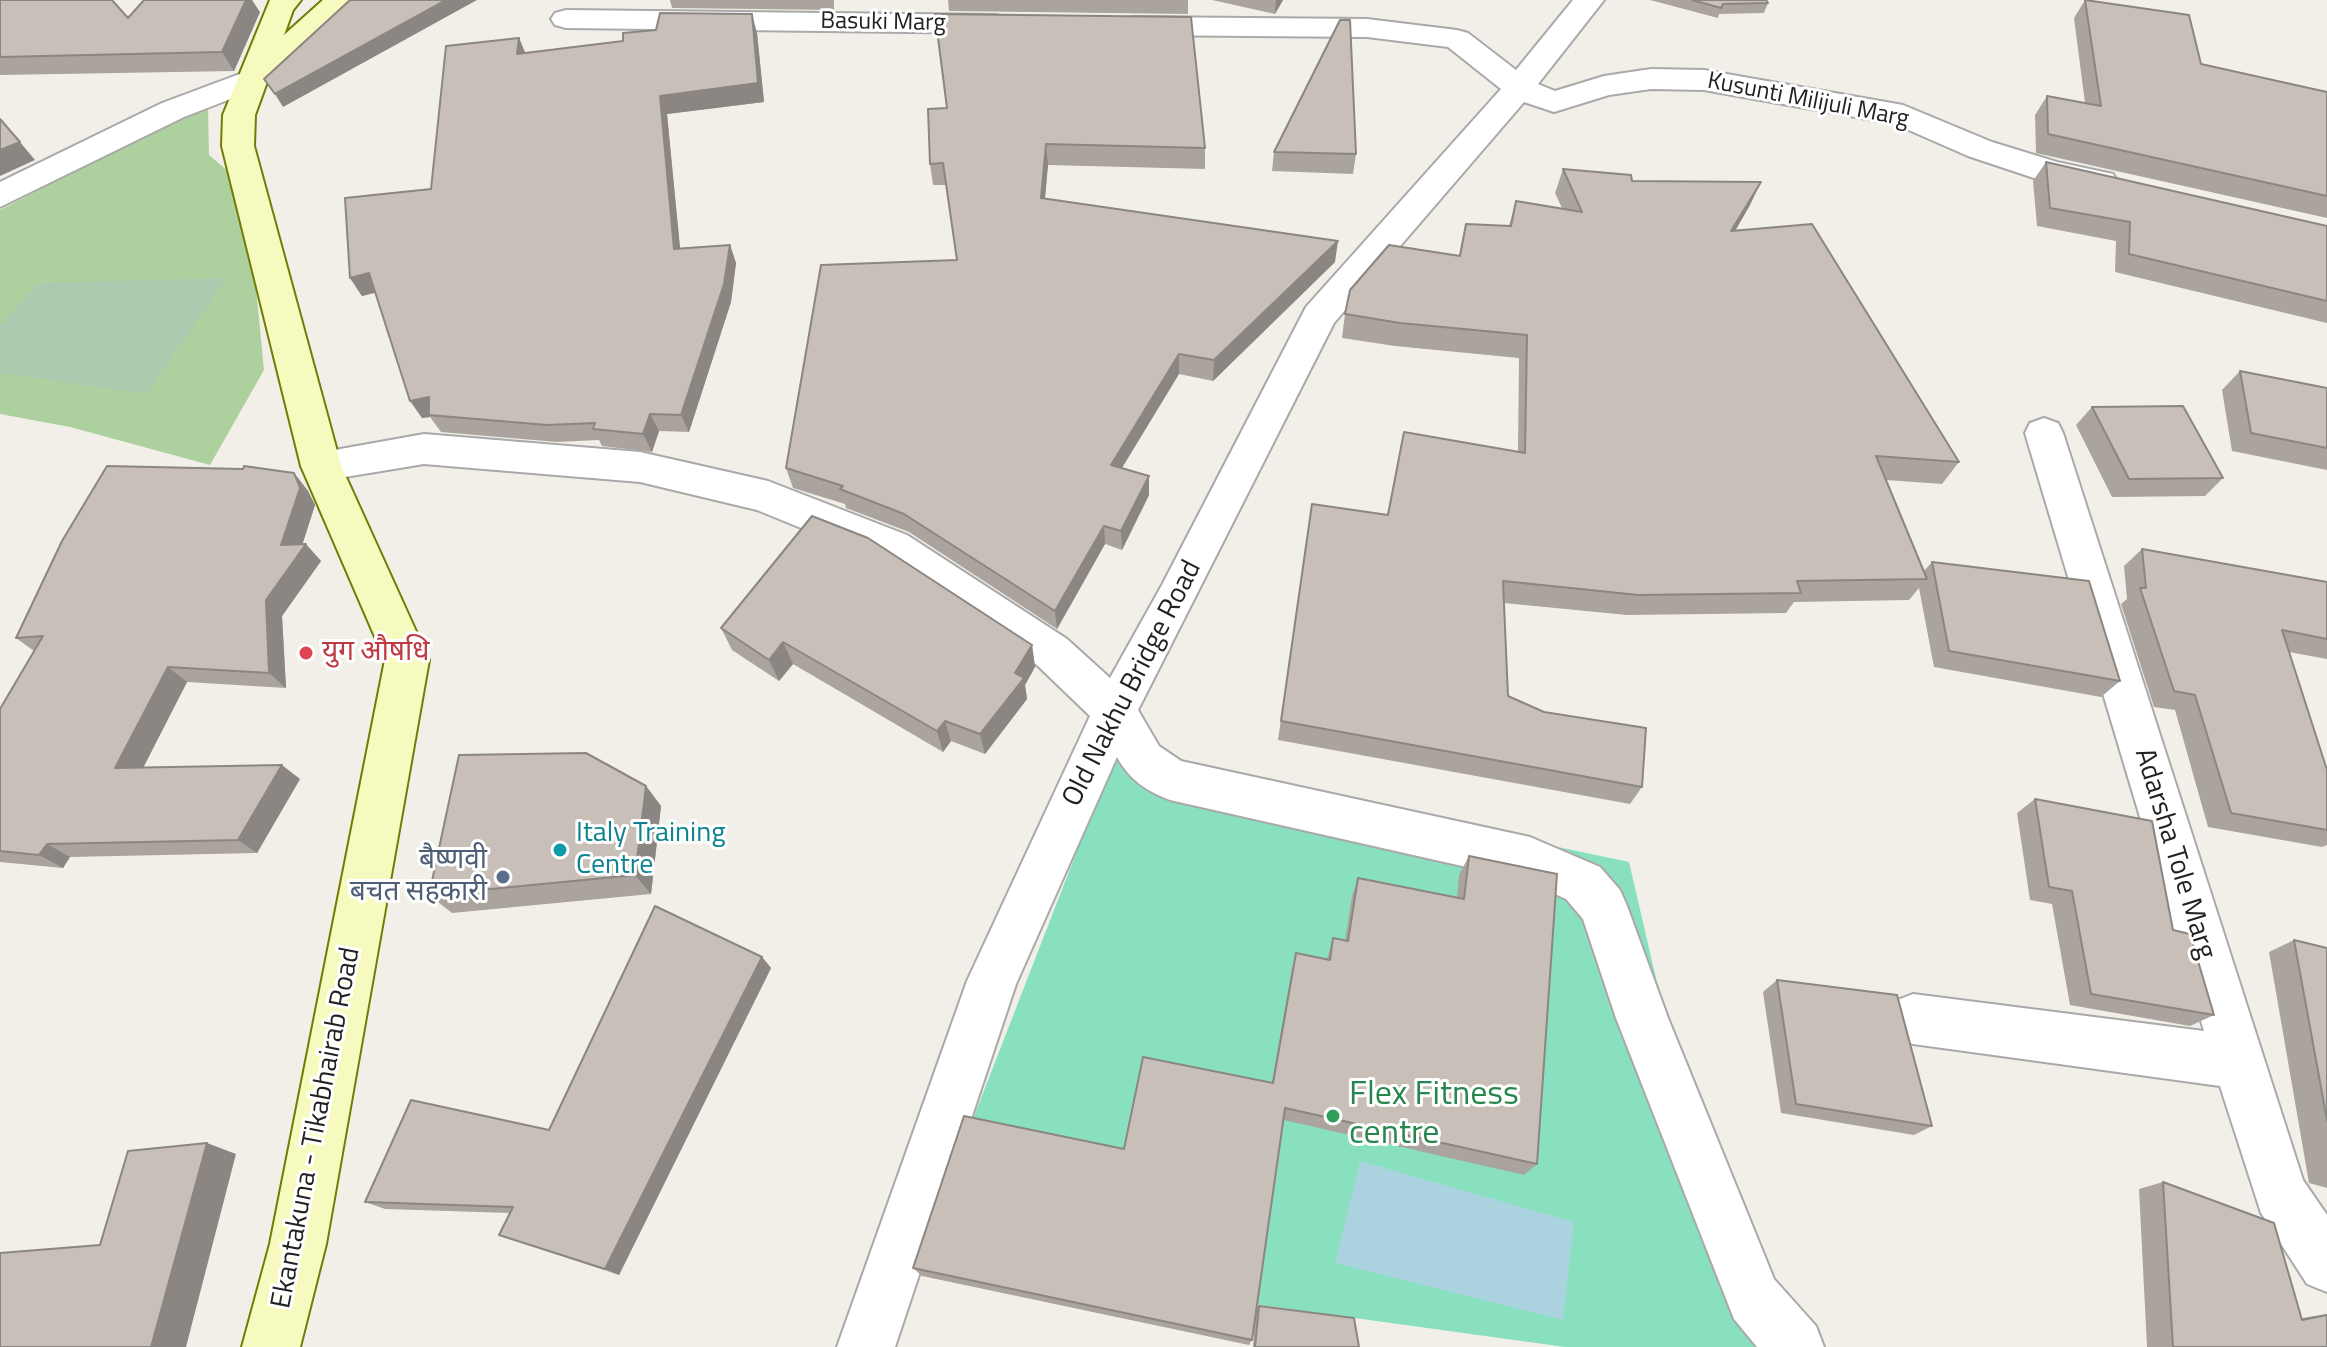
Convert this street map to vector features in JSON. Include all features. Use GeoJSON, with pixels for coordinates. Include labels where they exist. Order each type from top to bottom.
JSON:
{"type":"FeatureCollection","features":[{"type":"Feature","properties":{"kind":"main road","name":"Ekantakuna - Tikabhairab Road"},"geometry":{"type":"LineString","coordinates":[[271,1347],[298,1244],[407,660],[321,466],[238,146],[239,115],[279,8],[286,0]]}},
{"type":"Feature","properties":{"kind":"main road"},"geometry":{"type":"LineString","coordinates":[[253,79],[341,0]]}},
{"type":"Feature","properties":{"kind":"street","name":"Old Nakhu Bridge Road"},"geometry":{"type":"LineString","coordinates":[[866,1347],[992,981],[1115,711],[1177,597],[1319,316],[1519,88],[1589,0]]}},
{"type":"Feature","properties":{"kind":"street","name":"Basuki Marg"},"geometry":{"type":"LineString","coordinates":[[572,10],[931,12],[1020,24]]}},
{"type":"Feature","properties":{"kind":"street"},"geometry":{"type":"LineString","coordinates":[[1099,25],[1367,28],[1457,39],[1519,88]]}},
{"type":"Feature","properties":{"kind":"street"},"geometry":{"type":"LineString","coordinates":[[0,196],[173,110],[253,79]]}},
{"type":"Feature","properties":{"kind":"street","name":"Kusunti Milijuli Marg"},"geometry":{"type":"LineString","coordinates":[[1519,88],[1554,102],[1604,86],[1651,79],[1704,80],[1903,115],[1995,154],[2052,172],[2126,188]]}},
{"type":"Feature","properties":{"kind":"street","name":"Adarsha Tole Marg"},"geometry":{"type":"LineString","coordinates":[[2044,433],[2280,1194],[2327,1264]]}},
{"type":"Feature","properties":{"kind":"street"},"geometry":{"type":"LineString","coordinates":[[321,466],[424,449],[640,467],[768,497],[786,507],[892,547],[1052,652],[1115,711],[1143,760],[1170,779],[1530,859],[1583,883],[1603,906],[1642,1018],[1754,1299],[1795,1347]]}},
{"type":"Feature","properties":{"kind":"street"},"geometry":{"type":"LineString","coordinates":[[1913,1019],[2239,1062]]}},
{"type":"Feature","properties":{"kind":"green space"},"geometry":{"type":"Polygon","coordinates":[[[208,103],[209,155],[265,202],[256,288],[264,370],[210,465],[70,427],[0,414],[0,210],[208,103]]]}},
{"type":"Feature","properties":{"kind":"green space"},"geometry":{"type":"Polygon","coordinates":[[[227,278],[146,394],[0,373],[0,326],[38,283],[227,278]]]}},
{"type":"Feature","properties":{"kind":"green space","name":"Flex Fitness centre"},"geometry":{"type":"Polygon","coordinates":[[[1115,753],[1629,862],[1655,974],[1755,1347],[1565,1347],[919,1258],[1115,753]]]}},
{"type":"Feature","properties":{"kind":"water"},"geometry":{"type":"Polygon","coordinates":[[[1360,1161],[1574,1222],[1563,1320],[1335,1263],[1360,1161]]]}},
{"type":"Feature","properties":{"kind":"building"},"geometry":{"type":"Polygon","coordinates":[[[0,0],[112,0],[128,18],[144,0],[246,0],[222,52],[0,57],[0,0]]]}},
{"type":"Feature","properties":{"kind":"building"},"geometry":{"type":"Polygon","coordinates":[[[350,0],[446,0],[275,94],[264,79],[350,0]]]}},
{"type":"Feature","properties":{"kind":"building"},"geometry":{"type":"Polygon","coordinates":[[[1692,0],[1766,0],[1768,3],[1723,4],[1721,8],[1692,0]]]}},
{"type":"Feature","properties":{"kind":"building"},"geometry":{"type":"Polygon","coordinates":[[[2085,0],[2189,15],[2201,64],[2327,92],[2327,196],[2048,134],[2047,96],[2101,106],[2085,0]]]}},
{"type":"Feature","properties":{"kind":"building"},"geometry":{"type":"Polygon","coordinates":[[[660,13],[752,14],[758,83],[660,96],[674,249],[730,245],[724,284],[681,415],[650,414],[643,434],[593,429],[595,423],[547,425],[429,415],[429,397],[410,401],[369,273],[350,278],[345,198],[431,189],[446,46],[519,38],[517,54],[623,41],[623,33],[656,30],[660,13]]]}},
{"type":"Feature","properties":{"kind":"building"},"geometry":{"type":"Polygon","coordinates":[[[935,14],[1191,17],[1205,148],[1046,144],[1041,198],[1338,241],[1214,360],[1179,354],[1111,465],[1149,476],[1121,531],[1104,526],[1055,611],[904,514],[840,489],[843,486],[786,468],[821,265],[957,260],[943,163],[930,164],[928,109],[947,108],[935,14]]]}},
{"type":"Feature","properties":{"kind":"building"},"geometry":{"type":"Polygon","coordinates":[[[1340,20],[1350,20],[1356,154],[1274,152],[1340,20]]]}},
{"type":"Feature","properties":{"kind":"building"},"geometry":{"type":"Polygon","coordinates":[[[0,119],[20,142],[0,150],[0,119]]]}},
{"type":"Feature","properties":{"kind":"building"},"geometry":{"type":"Polygon","coordinates":[[[2046,162],[2327,226],[2327,301],[2129,254],[2130,222],[2050,208],[2046,162]]]}},
{"type":"Feature","properties":{"kind":"building"},"geometry":{"type":"Polygon","coordinates":[[[1563,169],[1631,175],[1632,181],[1761,182],[1731,231],[1812,224],[1959,462],[1876,456],[1927,579],[1797,581],[1801,593],[1638,595],[1503,581],[1508,696],[1544,712],[1646,728],[1642,787],[1281,721],[1312,504],[1388,515],[1404,432],[1525,453],[1527,335],[1400,323],[1345,314],[1350,290],[1389,245],[1460,256],[1466,224],[1511,226],[1516,201],[1582,212],[1563,169]]]}},
{"type":"Feature","properties":{"kind":"building"},"geometry":{"type":"Polygon","coordinates":[[[2240,371],[2327,388],[2327,448],[2251,433],[2240,371]]]}},
{"type":"Feature","properties":{"kind":"building"},"geometry":{"type":"Polygon","coordinates":[[[2183,406],[2223,478],[2129,479],[2092,407],[2183,406]]]}},
{"type":"Feature","properties":{"kind":"building"},"geometry":{"type":"Polygon","coordinates":[[[107,466],[243,469],[244,466],[294,473],[300,488],[281,545],[306,544],[266,600],[269,673],[168,667],[115,768],[282,765],[238,840],[47,844],[39,855],[0,851],[0,709],[43,636],[16,638],[62,541],[107,466]]]}},
{"type":"Feature","properties":{"kind":"building"},"geometry":{"type":"Polygon","coordinates":[[[812,516],[868,538],[1032,645],[1015,673],[1024,678],[980,734],[945,721],[937,731],[783,642],[769,660],[721,628],[812,516]]]}},
{"type":"Feature","properties":{"kind":"building"},"geometry":{"type":"Polygon","coordinates":[[[2142,549],[2327,582],[2327,639],[2282,630],[2327,770],[2327,830],[2231,813],[2195,695],[2174,691],[2140,588],[2146,588],[2142,549]]]}},
{"type":"Feature","properties":{"kind":"building"},"geometry":{"type":"Polygon","coordinates":[[[1932,562],[2089,581],[2120,681],[1949,651],[1932,562]]]}},
{"type":"Feature","properties":{"kind":"building","name":"Italy Training Centre"},"geometry":{"type":"Polygon","coordinates":[[[586,753],[646,786],[635,875],[429,895],[459,755],[586,753]]]}},
{"type":"Feature","properties":{"kind":"building"},"geometry":{"type":"Polygon","coordinates":[[[2035,799],[2152,821],[2173,930],[2190,934],[2214,1015],[2091,994],[2072,891],[2049,887],[2035,799]]]}},
{"type":"Feature","properties":{"kind":"building"},"geometry":{"type":"Polygon","coordinates":[[[1469,856],[1557,874],[1537,1164],[1285,1108],[1252,1340],[913,1268],[964,1116],[1124,1149],[1143,1057],[1273,1083],[1296,953],[1330,960],[1333,938],[1348,941],[1358,878],[1464,899],[1469,856]]]}},
{"type":"Feature","properties":{"kind":"building"},"geometry":{"type":"Polygon","coordinates":[[[655,906],[762,957],[605,1269],[499,1235],[513,1207],[365,1202],[411,1100],[549,1130],[655,906]]]}},
{"type":"Feature","properties":{"kind":"building"},"geometry":{"type":"Polygon","coordinates":[[[2294,940],[2327,948],[2327,1120],[2294,940]]]}},
{"type":"Feature","properties":{"kind":"building"},"geometry":{"type":"Polygon","coordinates":[[[1777,980],[1897,995],[1932,1126],[1796,1104],[1777,980]]]}},
{"type":"Feature","properties":{"kind":"building"},"geometry":{"type":"Polygon","coordinates":[[[207,1143],[151,1347],[0,1347],[0,1253],[100,1245],[128,1151],[207,1143]]]}},
{"type":"Feature","properties":{"kind":"building"},"geometry":{"type":"Polygon","coordinates":[[[2163,1182],[2274,1223],[2302,1320],[2327,1315],[2327,1347],[2173,1347],[2163,1182]]]}},
{"type":"Feature","properties":{"kind":"building"},"geometry":{"type":"Polygon","coordinates":[[[1259,1306],[1354,1318],[1359,1347],[1255,1347],[1259,1306]]]}},
{"type":"Feature","properties":{"kind":"place","name":"युग औषधि"},"geometry":{"type":"Point","coordinates":[306,653]}},
{"type":"Feature","properties":{"kind":"place","name":"Italy Training Centre"},"geometry":{"type":"Point","coordinates":[560,850]}},
{"type":"Feature","properties":{"kind":"place","name":"बैष्णवी बचत सहकारी"},"geometry":{"type":"Point","coordinates":[503,877]}},
{"type":"Feature","properties":{"kind":"place","name":"Flex Fitness centre"},"geometry":{"type":"Point","coordinates":[1333,1116]}}]}
